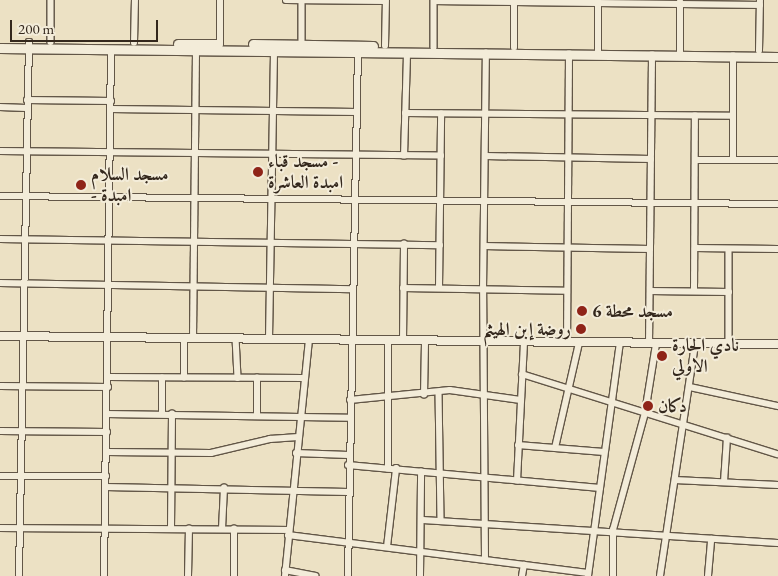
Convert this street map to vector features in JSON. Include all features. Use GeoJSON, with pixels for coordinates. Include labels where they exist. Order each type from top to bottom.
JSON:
{"type":"FeatureCollection","features":[{"type":"Feature","properties":{"kind":"main road"},"geometry":{"type":"LineString","coordinates":[[0,42],[112,49],[274,51],[302,48],[385,46],[514,48],[652,55],[680,53],[778,57]]}},
{"type":"Feature","properties":{"kind":"main road"},"geometry":{"type":"LineString","coordinates":[[0,48],[51,42],[77,46],[134,43],[220,44],[407,53],[569,54],[598,52],[778,51]]}},
{"type":"Feature","properties":{"kind":"street"},"geometry":{"type":"LineString","coordinates":[[51,0],[51,42]]}},
{"type":"Feature","properties":{"kind":"street"},"geometry":{"type":"LineString","coordinates":[[134,43],[135,0]]}},
{"type":"Feature","properties":{"kind":"street"},"geometry":{"type":"LineString","coordinates":[[220,0],[220,44]]}},
{"type":"Feature","properties":{"kind":"street"},"geometry":{"type":"LineString","coordinates":[[286,0],[386,1],[385,46]]}},
{"type":"Feature","properties":{"kind":"street"},"geometry":{"type":"LineString","coordinates":[[302,0],[302,48]]}},
{"type":"Feature","properties":{"kind":"street"},"geometry":{"type":"LineString","coordinates":[[434,47],[434,1],[723,2],[760,3],[759,51]]}},
{"type":"Feature","properties":{"kind":"street"},"geometry":{"type":"LineString","coordinates":[[514,1],[514,48]]}},
{"type":"Feature","properties":{"kind":"street"},"geometry":{"type":"LineString","coordinates":[[598,1],[598,52]]}},
{"type":"Feature","properties":{"kind":"street"},"geometry":{"type":"LineString","coordinates":[[680,2],[680,53]]}},
{"type":"Feature","properties":{"kind":"street"},"geometry":{"type":"LineString","coordinates":[[19,576],[24,197],[29,45]]}},
{"type":"Feature","properties":{"kind":"street"},"geometry":{"type":"LineString","coordinates":[[104,576],[110,284],[112,49]]}},
{"type":"Feature","properties":{"kind":"street"},"geometry":{"type":"LineString","coordinates":[[193,338],[196,50]]}},
{"type":"Feature","properties":{"kind":"street"},"geometry":{"type":"LineString","coordinates":[[269,339],[274,51]]}},
{"type":"Feature","properties":{"kind":"street"},"geometry":{"type":"LineString","coordinates":[[348,576],[348,455],[356,201],[358,52]]}},
{"type":"Feature","properties":{"kind":"street"},"geometry":{"type":"LineString","coordinates":[[404,156],[407,53]]}},
{"type":"Feature","properties":{"kind":"street"},"geometry":{"type":"LineString","coordinates":[[485,560],[486,478],[483,290],[487,113],[486,53]]}},
{"type":"Feature","properties":{"kind":"street"},"geometry":{"type":"LineString","coordinates":[[567,343],[569,54]]}},
{"type":"Feature","properties":{"kind":"street"},"geometry":{"type":"LineString","coordinates":[[612,576],[612,534],[644,413],[653,344],[650,291],[652,55]]}},
{"type":"Feature","properties":{"kind":"street"},"geometry":{"type":"LineString","coordinates":[[733,56],[733,160]]}},
{"type":"Feature","properties":{"kind":"street"},"geometry":{"type":"LineString","coordinates":[[27,100],[111,101]]}},
{"type":"Feature","properties":{"kind":"street"},"geometry":{"type":"LineString","coordinates":[[0,107],[26,108]]}},
{"type":"Feature","properties":{"kind":"street"},"geometry":{"type":"LineString","coordinates":[[111,109],[357,112]]}},
{"type":"Feature","properties":{"kind":"street"},"geometry":{"type":"LineString","coordinates":[[405,113],[733,116]]}},
{"type":"Feature","properties":{"kind":"street"},"geometry":{"type":"LineString","coordinates":[[439,288],[441,114]]}},
{"type":"Feature","properties":{"kind":"street"},"geometry":{"type":"LineString","coordinates":[[694,291],[695,116]]}},
{"type":"Feature","properties":{"kind":"street"},"geometry":{"type":"LineString","coordinates":[[0,151],[441,156]]}},
{"type":"Feature","properties":{"kind":"street"},"geometry":{"type":"LineString","coordinates":[[486,156],[651,159]]}},
{"type":"Feature","properties":{"kind":"street"},"geometry":{"type":"LineString","coordinates":[[696,160],[778,160]]}},
{"type":"Feature","properties":{"kind":"street"},"geometry":{"type":"LineString","coordinates":[[0,196],[778,204]]}},
{"type":"Feature","properties":{"kind":"street"},"geometry":{"type":"LineString","coordinates":[[0,240],[440,245]]}},
{"type":"Feature","properties":{"kind":"street"},"geometry":{"type":"LineString","coordinates":[[403,341],[404,244]]}},
{"type":"Feature","properties":{"kind":"street"},"geometry":{"type":"LineString","coordinates":[[484,246],[650,249]]}},
{"type":"Feature","properties":{"kind":"street"},"geometry":{"type":"LineString","coordinates":[[695,248],[778,249]]}},
{"type":"Feature","properties":{"kind":"street"},"geometry":{"type":"LineString","coordinates":[[729,249],[729,344]]}},
{"type":"Feature","properties":{"kind":"street"},"geometry":{"type":"LineString","coordinates":[[0,283],[353,289]]}},
{"type":"Feature","properties":{"kind":"street"},"geometry":{"type":"LineString","coordinates":[[403,288],[567,291]]}},
{"type":"Feature","properties":{"kind":"street"},"geometry":{"type":"LineString","coordinates":[[650,291],[729,292]]}},
{"type":"Feature","properties":{"kind":"street"},"geometry":{"type":"LineString","coordinates":[[0,336],[778,344]]}},
{"type":"Feature","properties":{"kind":"street"},"geometry":{"type":"LineString","coordinates":[[184,338],[184,378]]}},
{"type":"Feature","properties":{"kind":"street"},"geometry":{"type":"LineString","coordinates":[[236,338],[238,378]]}},
{"type":"Feature","properties":{"kind":"street"},"geometry":{"type":"LineString","coordinates":[[309,340],[292,488],[285,573],[315,576]]}},
{"type":"Feature","properties":{"kind":"street"},"geometry":{"type":"LineString","coordinates":[[388,341],[388,468]]}},
{"type":"Feature","properties":{"kind":"street"},"geometry":{"type":"LineString","coordinates":[[424,395],[425,341]]}},
{"type":"Feature","properties":{"kind":"street"},"geometry":{"type":"LineString","coordinates":[[517,481],[524,342]]}},
{"type":"Feature","properties":{"kind":"street"},"geometry":{"type":"LineString","coordinates":[[555,448],[579,343]]}},
{"type":"Feature","properties":{"kind":"street"},"geometry":{"type":"LineString","coordinates":[[0,528],[234,529],[288,532],[588,575],[620,343]]}},
{"type":"Feature","properties":{"kind":"street"},"geometry":{"type":"LineString","coordinates":[[660,576],[696,344]]}},
{"type":"Feature","properties":{"kind":"street"},"geometry":{"type":"LineString","coordinates":[[522,374],[778,454]]}},
{"type":"Feature","properties":{"kind":"street"},"geometry":{"type":"LineString","coordinates":[[108,377],[304,378]]}},
{"type":"Feature","properties":{"kind":"street"},"geometry":{"type":"LineString","coordinates":[[162,378],[162,414]]}},
{"type":"Feature","properties":{"kind":"street"},"geometry":{"type":"LineString","coordinates":[[257,378],[257,415]]}},
{"type":"Feature","properties":{"kind":"street"},"geometry":{"type":"LineString","coordinates":[[0,386],[108,387]]}},
{"type":"Feature","properties":{"kind":"street"},"geometry":{"type":"LineString","coordinates":[[690,388],[778,406]]}},
{"type":"Feature","properties":{"kind":"street"},"geometry":{"type":"LineString","coordinates":[[350,400],[458,391],[520,400]]}},
{"type":"Feature","properties":{"kind":"street"},"geometry":{"type":"LineString","coordinates":[[439,392],[441,521]]}},
{"type":"Feature","properties":{"kind":"street"},"geometry":{"type":"LineString","coordinates":[[107,414],[300,415],[349,418]]}},
{"type":"Feature","properties":{"kind":"street"},"geometry":{"type":"LineString","coordinates":[[172,414],[172,529]]}},
{"type":"Feature","properties":{"kind":"street"},"geometry":{"type":"LineString","coordinates":[[0,430],[107,432]]}},
{"type":"Feature","properties":{"kind":"street"},"geometry":{"type":"LineString","coordinates":[[107,452],[220,452],[270,439],[298,437]]}},
{"type":"Feature","properties":{"kind":"street"},"geometry":{"type":"LineString","coordinates":[[724,482],[727,438]]}},
{"type":"Feature","properties":{"kind":"street"},"geometry":{"type":"LineString","coordinates":[[518,445],[604,452]]}},
{"type":"Feature","properties":{"kind":"street"},"geometry":{"type":"LineString","coordinates":[[296,453],[348,455]]}},
{"type":"Feature","properties":{"kind":"street"},"geometry":{"type":"LineString","coordinates":[[348,465],[600,488]]}},
{"type":"Feature","properties":{"kind":"street"},"geometry":{"type":"LineString","coordinates":[[387,547],[396,469]]}},
{"type":"Feature","properties":{"kind":"street"},"geometry":{"type":"LineString","coordinates":[[420,576],[422,472]]}},
{"type":"Feature","properties":{"kind":"street"},"geometry":{"type":"LineString","coordinates":[[0,476],[106,476]]}},
{"type":"Feature","properties":{"kind":"street"},"geometry":{"type":"LineString","coordinates":[[675,480],[778,484]]}},
{"type":"Feature","properties":{"kind":"street"},"geometry":{"type":"LineString","coordinates":[[106,487],[292,488],[348,492]]}},
{"type":"Feature","properties":{"kind":"street"},"geometry":{"type":"LineString","coordinates":[[222,529],[224,488]]}},
{"type":"Feature","properties":{"kind":"street"},"geometry":{"type":"LineString","coordinates":[[422,520],[594,533],[778,542]]}},
{"type":"Feature","properties":{"kind":"street"},"geometry":{"type":"LineString","coordinates":[[188,576],[189,529]]}},
{"type":"Feature","properties":{"kind":"street"},"geometry":{"type":"LineString","coordinates":[[234,529],[234,576]]}},
{"type":"Feature","properties":{"kind":"street"},"geometry":{"type":"LineString","coordinates":[[708,576],[711,539]]}},
{"type":"Feature","properties":{"kind":"street"},"geometry":{"type":"LineString","coordinates":[[522,576],[524,565]]}},
{"type":"Feature","properties":{"kind":"place","name":"مسجد قباء - امبدة العاشرة"},"geometry":{"type":"Point","coordinates":[258,172]}},
{"type":"Feature","properties":{"kind":"place","name":"مسجد السلام - امبدة"},"geometry":{"type":"Point","coordinates":[81,185]}},
{"type":"Feature","properties":{"kind":"place","name":"مسجد محطة 6"},"geometry":{"type":"Point","coordinates":[582,311]}},
{"type":"Feature","properties":{"kind":"place","name":"روضة إبن الهيثم"},"geometry":{"type":"Point","coordinates":[581,329]}},
{"type":"Feature","properties":{"kind":"place","name":"نادي الحارة الاولي"},"geometry":{"type":"Point","coordinates":[662,356]}},
{"type":"Feature","properties":{"kind":"place","name":"دكان"},"geometry":{"type":"Point","coordinates":[648,406]}}]}
